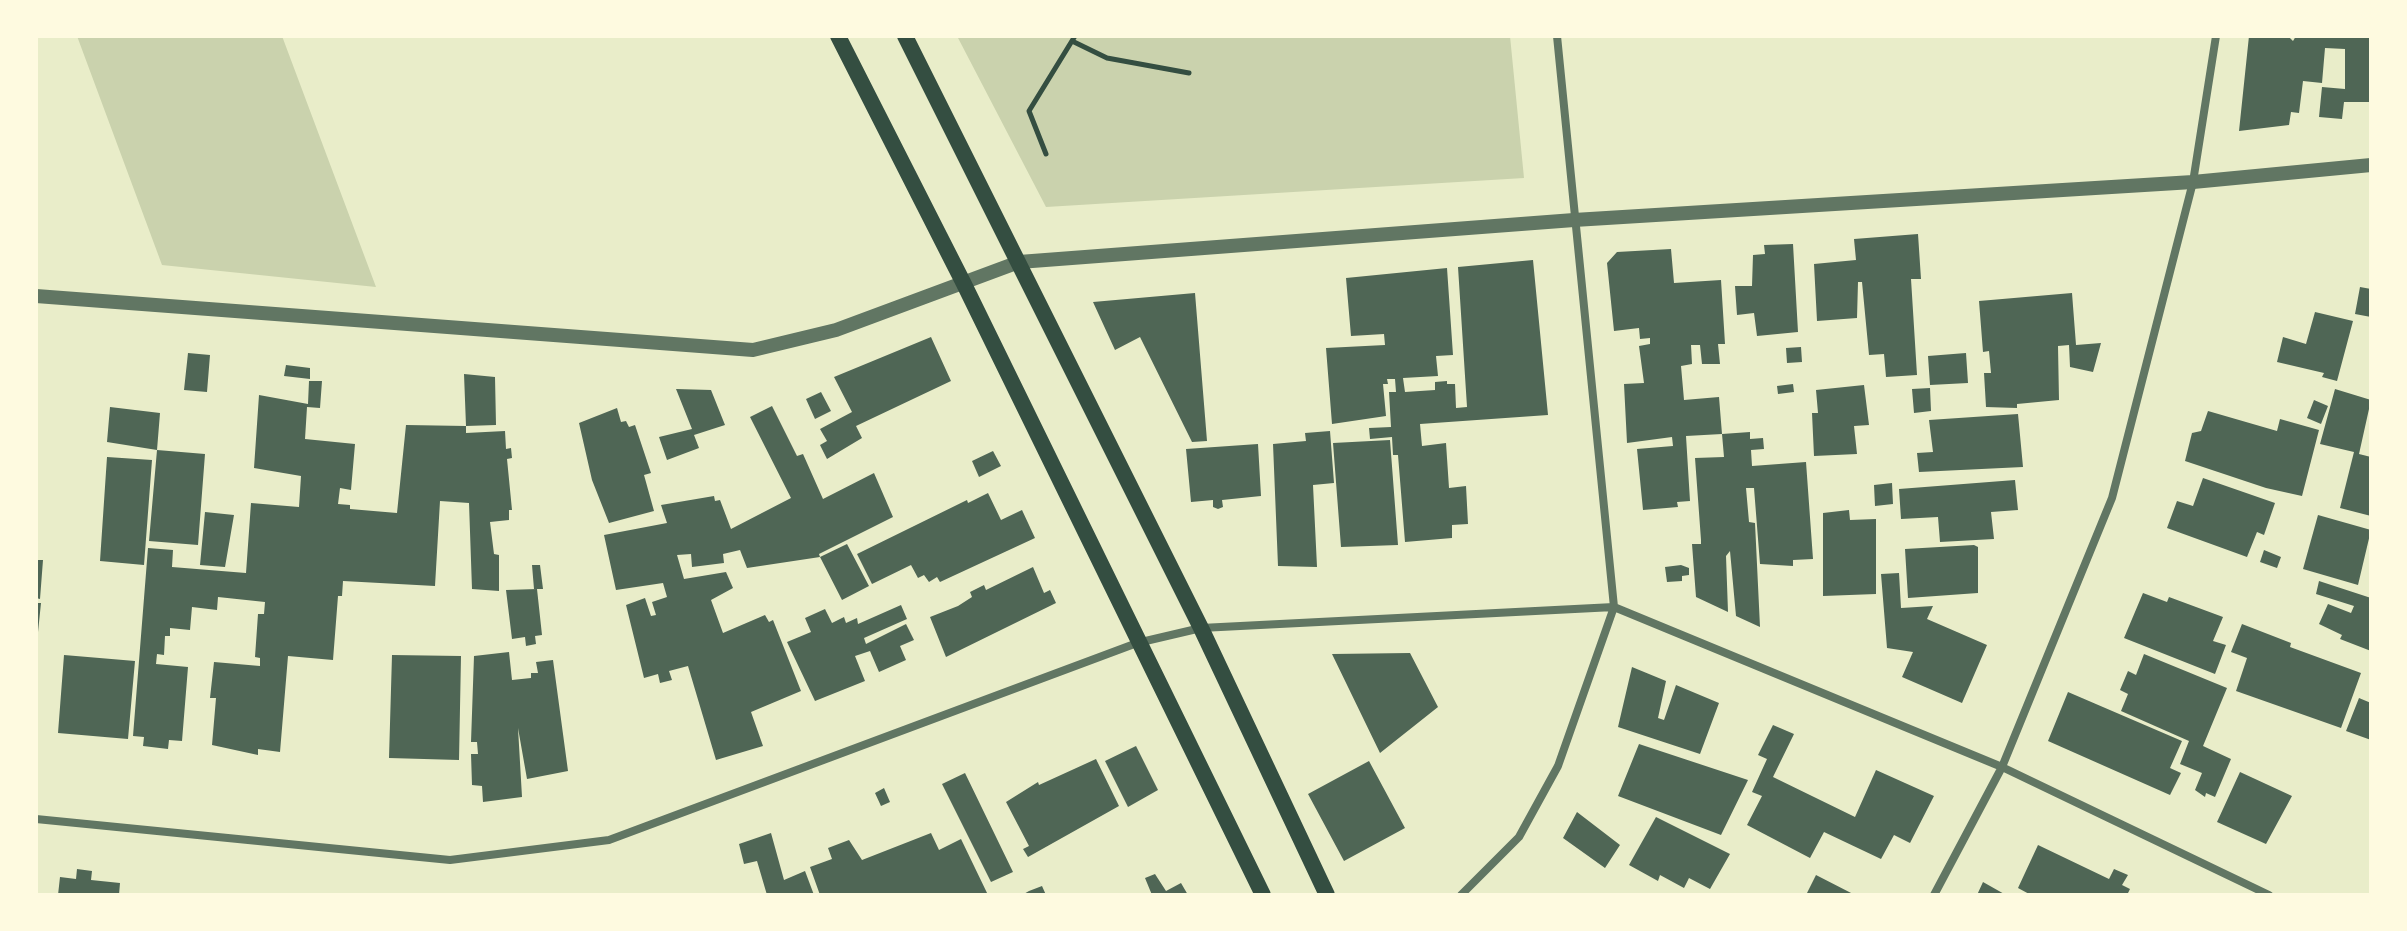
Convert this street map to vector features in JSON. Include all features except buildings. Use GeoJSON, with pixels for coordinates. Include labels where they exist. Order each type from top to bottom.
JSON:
{"type":"FeatureCollection","features":[{"type":"Feature","properties":{"kind":"main road"},"geometry":{"type":"LineString","coordinates":[[838,36],[963,282],[1137,643],[1263,895]]}},
{"type":"Feature","properties":{"kind":"main road"},"geometry":{"type":"LineString","coordinates":[[905,36],[1201,628],[1327,895]]}},
{"type":"Feature","properties":{"kind":"street"},"geometry":{"type":"LineString","coordinates":[[1461,895],[1519,837],[1558,766],[1614,607],[1557,36]]}},
{"type":"Feature","properties":{"kind":"street"},"geometry":{"type":"LineString","coordinates":[[1934,895],[2002,767],[2112,498],[2193,182],[2216,36]]}},
{"type":"Feature","properties":{"kind":"street"},"geometry":{"type":"LineString","coordinates":[[36,296],[753,350],[836,330],[1019,262],[1574,220],[2193,182],[2371,165]]}},
{"type":"Feature","properties":{"kind":"street"},"geometry":{"type":"LineString","coordinates":[[36,819],[450,860],[609,840],[1137,643],[1201,628],[1614,607],[2002,767],[2269,895]]}},
{"type":"Feature","properties":{"kind":"path"},"geometry":{"type":"LineString","coordinates":[[1046,154],[1029,111],[1074,38],[1107,58],[1189,73]]}},
{"type":"Feature","properties":{"kind":"green space"},"geometry":{"type":"Polygon","coordinates":[[[77,36],[282,36],[376,287],[162,265],[77,36]]]}},
{"type":"Feature","properties":{"kind":"green space"},"geometry":{"type":"Polygon","coordinates":[[[957,36],[1510,36],[1524,178],[1046,207],[957,36]]]}}]}
